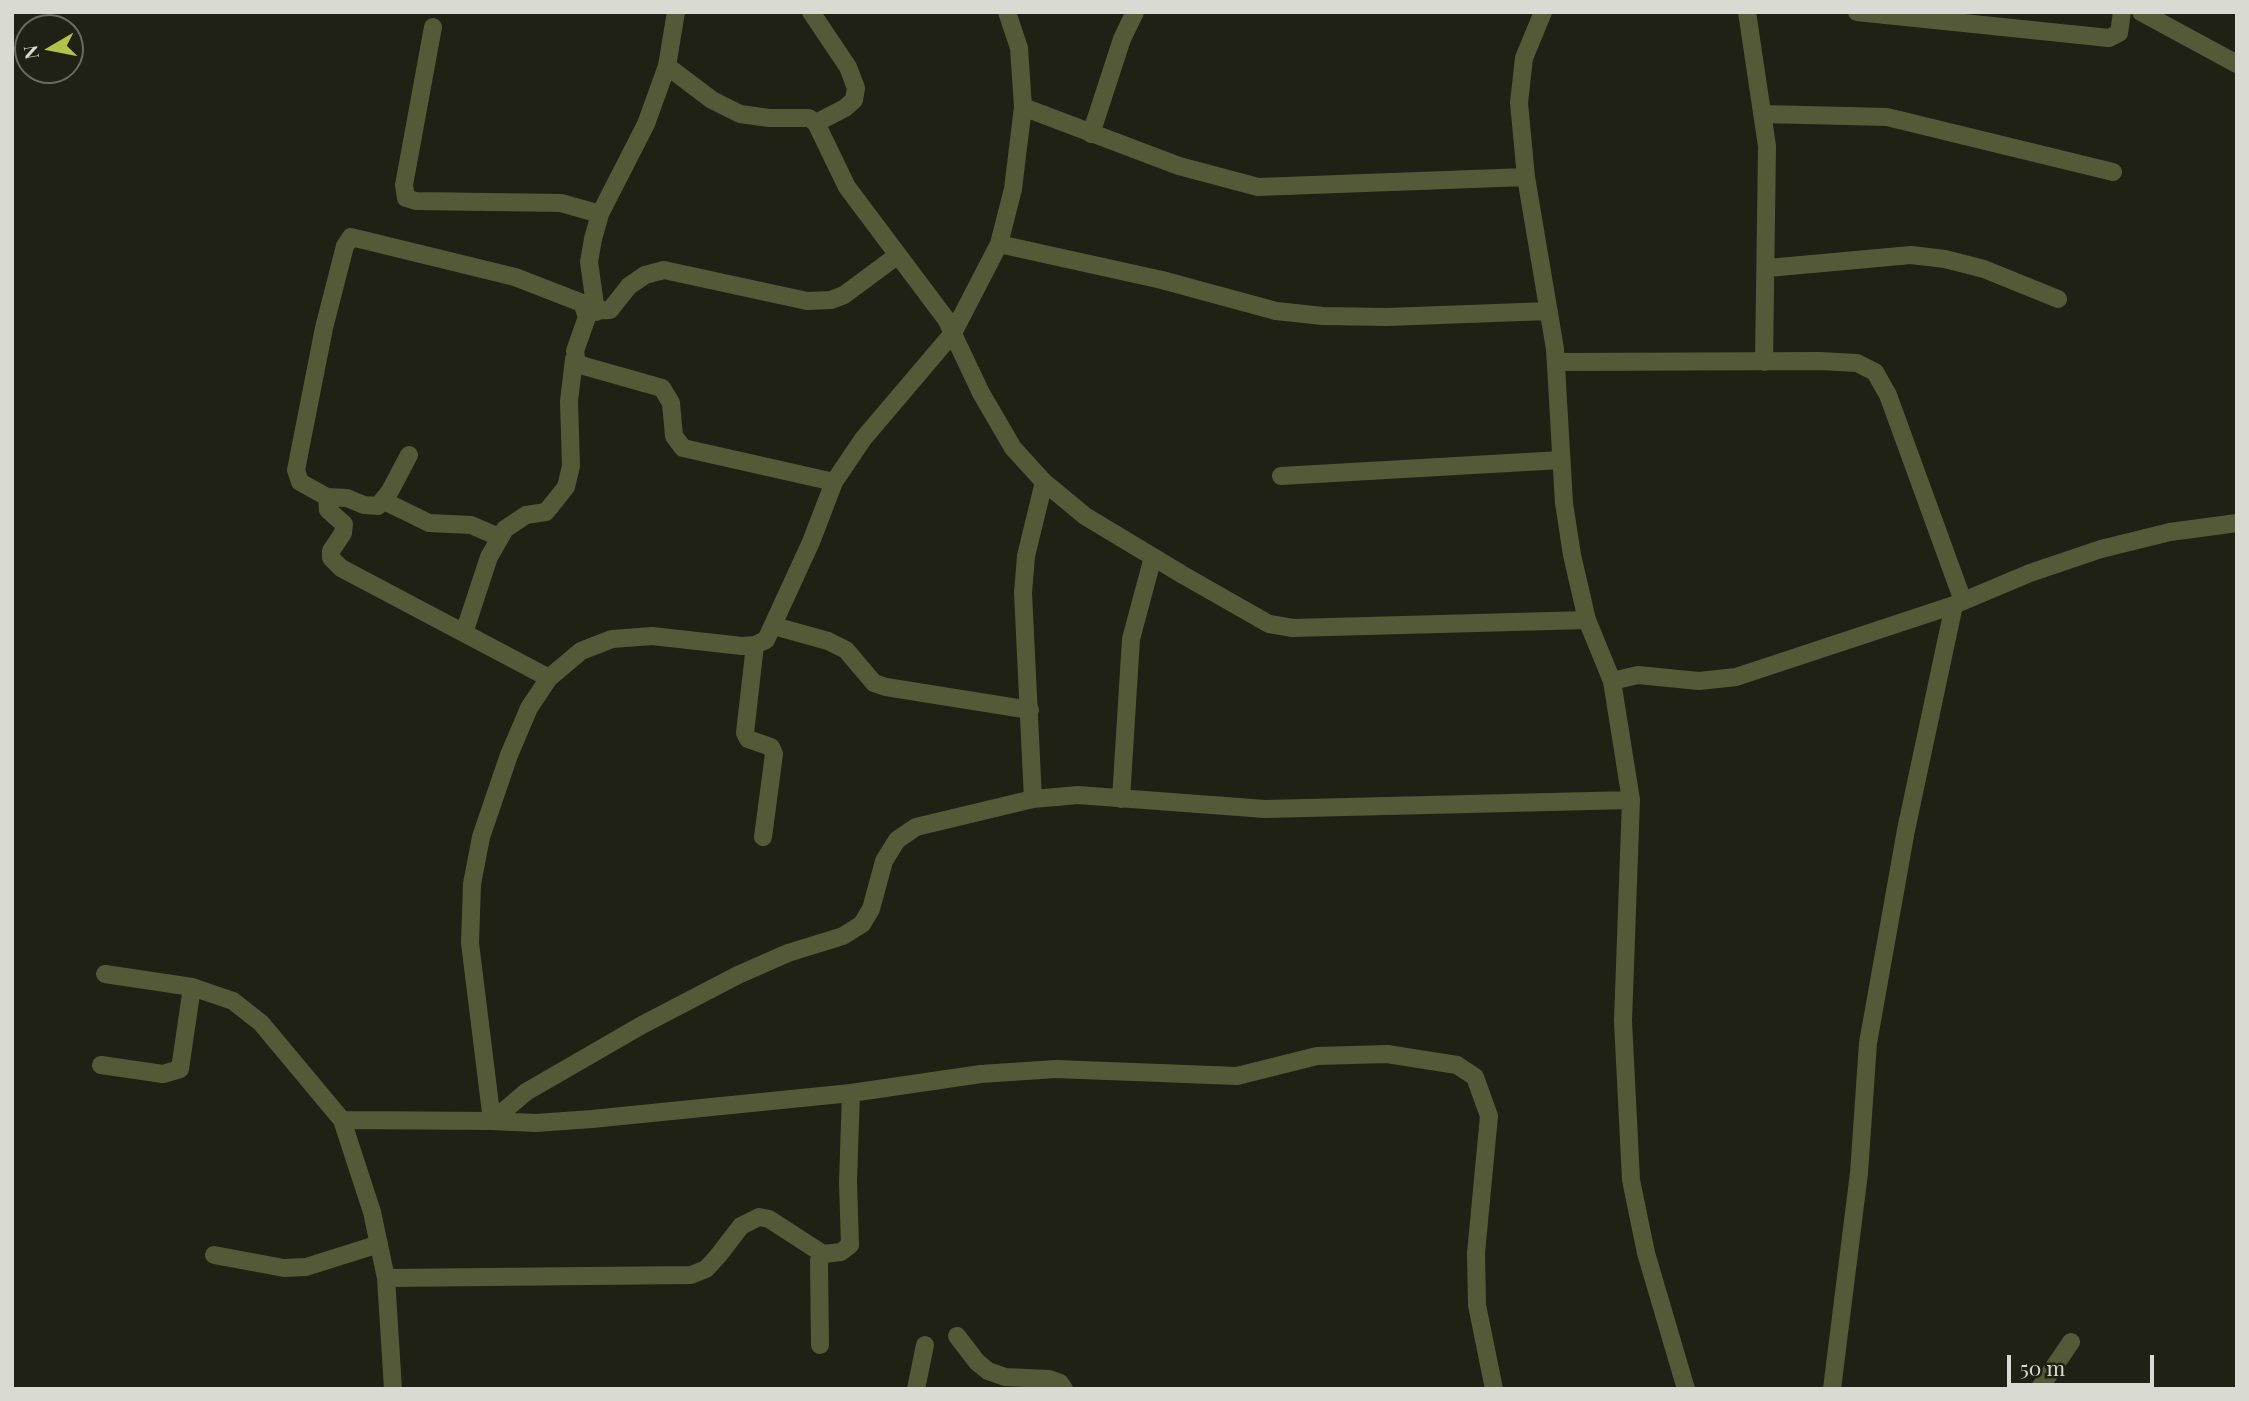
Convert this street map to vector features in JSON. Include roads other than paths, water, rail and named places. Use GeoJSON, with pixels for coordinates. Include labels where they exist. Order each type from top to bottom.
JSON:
{"type":"FeatureCollection","features":[{"type":"Feature","properties":{"kind":"street"},"geometry":{"type":"LineString","coordinates":[[464,633],[489,557],[499,537],[516,520],[546,512],[566,487],[571,466],[569,401],[574,359],[592,311],[589,262],[600,214],[646,124],[667,66],[676,12]]}},
{"type":"Feature","properties":{"kind":"street"},"geometry":{"type":"LineString","coordinates":[[811,12],[848,67],[856,88],[854,100],[845,108],[816,123]]}},
{"type":"Feature","properties":{"kind":"street"},"geometry":{"type":"LineString","coordinates":[[492,1121],[470,943],[472,884],[481,837],[509,755],[529,709],[549,678],[581,651],[612,639],[652,636],[755,645],[766,640],[834,482],[863,439],[953,333],[999,244],[1013,189],[1023,107],[1019,48],[1007,12]]}},
{"type":"Feature","properties":{"kind":"street"},"geometry":{"type":"LineString","coordinates":[[1091,134],[1122,39],[1135,12]]}},
{"type":"Feature","properties":{"kind":"street"},"geometry":{"type":"LineString","coordinates":[[1543,12],[1524,58],[1518,103],[1526,177],[1556,362],[1561,460],[1570,542],[1587,620],[1612,681],[1631,800],[1623,1021],[1632,1180],[1646,1252],[1686,1389]]}},
{"type":"Feature","properties":{"kind":"street"},"geometry":{"type":"LineString","coordinates":[[1746,12],[1767,146],[1768,268],[1764,362]]}},
{"type":"Feature","properties":{"kind":"street"},"geometry":{"type":"LineString","coordinates":[[1857,12],[2109,38],[2119,33],[2122,12]]}},
{"type":"Feature","properties":{"kind":"street"},"geometry":{"type":"LineString","coordinates":[[2141,12],[2237,64]]}},
{"type":"Feature","properties":{"kind":"street"},"geometry":{"type":"LineString","coordinates":[[433,27],[404,186],[406,198],[416,201],[561,203],[600,214]]}},
{"type":"Feature","properties":{"kind":"street"},"geometry":{"type":"LineString","coordinates":[[667,66],[712,100],[740,114],[809,118],[816,123],[848,187],[929,293],[1013,448],[1044,482],[1085,516],[1153,557],[1269,624],[1293,628],[1587,620]]}},
{"type":"Feature","properties":{"kind":"street"},"geometry":{"type":"LineString","coordinates":[[1023,107],[1220,179],[1258,187],[1526,177]]}},
{"type":"Feature","properties":{"kind":"street"},"geometry":{"type":"LineString","coordinates":[[1763,114],[1887,117],[2113,172]]}},
{"type":"Feature","properties":{"kind":"street"},"geometry":{"type":"LineString","coordinates":[[409,455],[384,501],[372,507],[347,498],[327,496],[300,482],[296,470],[324,328],[345,246],[351,237],[514,277],[582,303],[592,311],[615,307],[629,286],[645,275],[664,270],[807,301],[831,300],[844,295],[898,255]]}},
{"type":"Feature","properties":{"kind":"street"},"geometry":{"type":"LineString","coordinates":[[999,244],[1162,280],[1276,311],[1323,316],[1387,317],[1549,311]]}},
{"type":"Feature","properties":{"kind":"street"},"geometry":{"type":"LineString","coordinates":[[1768,268],[1911,255],[1945,259],[1983,269],[2058,299]]}},
{"type":"Feature","properties":{"kind":"street"},"geometry":{"type":"LineString","coordinates":[[574,359],[583,368],[662,388],[671,403],[674,436],[682,447],[834,482]]}},
{"type":"Feature","properties":{"kind":"street"},"geometry":{"type":"LineString","coordinates":[[1556,362],[1857,363],[1874,372],[1888,395],[1959,603],[1900,855],[1868,1043],[1859,1172],[1832,1389]]}},
{"type":"Feature","properties":{"kind":"street"},"geometry":{"type":"LineString","coordinates":[[1281,475],[1561,460]]}},
{"type":"Feature","properties":{"kind":"street"},"geometry":{"type":"LineString","coordinates":[[1033,799],[1023,593],[1026,556],[1044,482]]}},
{"type":"Feature","properties":{"kind":"street"},"geometry":{"type":"LineString","coordinates":[[327,496],[328,510],[340,519],[345,528],[331,551],[334,564],[549,678]]}},
{"type":"Feature","properties":{"kind":"street"},"geometry":{"type":"LineString","coordinates":[[384,501],[439,526],[471,525],[499,537]]}},
{"type":"Feature","properties":{"kind":"street"},"geometry":{"type":"LineString","coordinates":[[1612,681],[1638,676],[1699,681],[1736,677],[1959,603],[2030,573],[2101,549],[2170,531],[2237,523]]}},
{"type":"Feature","properties":{"kind":"street"},"geometry":{"type":"LineString","coordinates":[[1121,799],[1131,639],[1153,557]]}},
{"type":"Feature","properties":{"kind":"street"},"geometry":{"type":"LineString","coordinates":[[774,626],[828,641],[846,650],[874,682],[886,687],[1030,710]]}},
{"type":"Feature","properties":{"kind":"street"},"geometry":{"type":"LineString","coordinates":[[755,645],[744,733],[748,739],[771,747],[774,754],[763,837]]}},
{"type":"Feature","properties":{"kind":"street"},"geometry":{"type":"LineString","coordinates":[[492,1121],[526,1092],[642,1025],[738,975],[788,953],[843,936],[862,923],[871,909],[884,861],[897,840],[916,827],[1033,799],[1079,795],[1265,809],[1631,800]]}},
{"type":"Feature","properties":{"kind":"street"},"geometry":{"type":"LineString","coordinates":[[105,974],[192,987],[233,1002],[261,1023],[342,1120],[356,1157],[386,1278],[393,1389]]}},
{"type":"Feature","properties":{"kind":"street"},"geometry":{"type":"LineString","coordinates":[[101,1065],[163,1074],[180,1069],[192,987]]}},
{"type":"Feature","properties":{"kind":"street"},"geometry":{"type":"LineString","coordinates":[[342,1120],[536,1123],[851,1093],[981,1074],[1056,1069],[1237,1076],[1331,1055],[1387,1054],[1457,1065],[1475,1077],[1489,1116],[1476,1253],[1476,1305],[1494,1389]]}},
{"type":"Feature","properties":{"kind":"street"},"geometry":{"type":"LineString","coordinates":[[386,1278],[691,1275],[712,1263],[741,1226],[759,1217],[769,1219],[823,1254],[841,1252],[850,1245],[848,1182],[851,1093]]}},
{"type":"Feature","properties":{"kind":"street"},"geometry":{"type":"LineString","coordinates":[[214,1255],[284,1268],[306,1268],[379,1244]]}},
{"type":"Feature","properties":{"kind":"street"},"geometry":{"type":"LineString","coordinates":[[820,1345],[818,1270],[823,1254]]}},
{"type":"Feature","properties":{"kind":"street"},"geometry":{"type":"LineString","coordinates":[[957,1336],[977,1362],[988,1371],[1005,1377],[1049,1380],[1060,1383],[1065,1389]]}},
{"type":"Feature","properties":{"kind":"street"},"geometry":{"type":"LineString","coordinates":[[2039,1389],[2071,1342]]}},
{"type":"Feature","properties":{"kind":"street"},"geometry":{"type":"LineString","coordinates":[[916,1389],[925,1345]]}}]}
